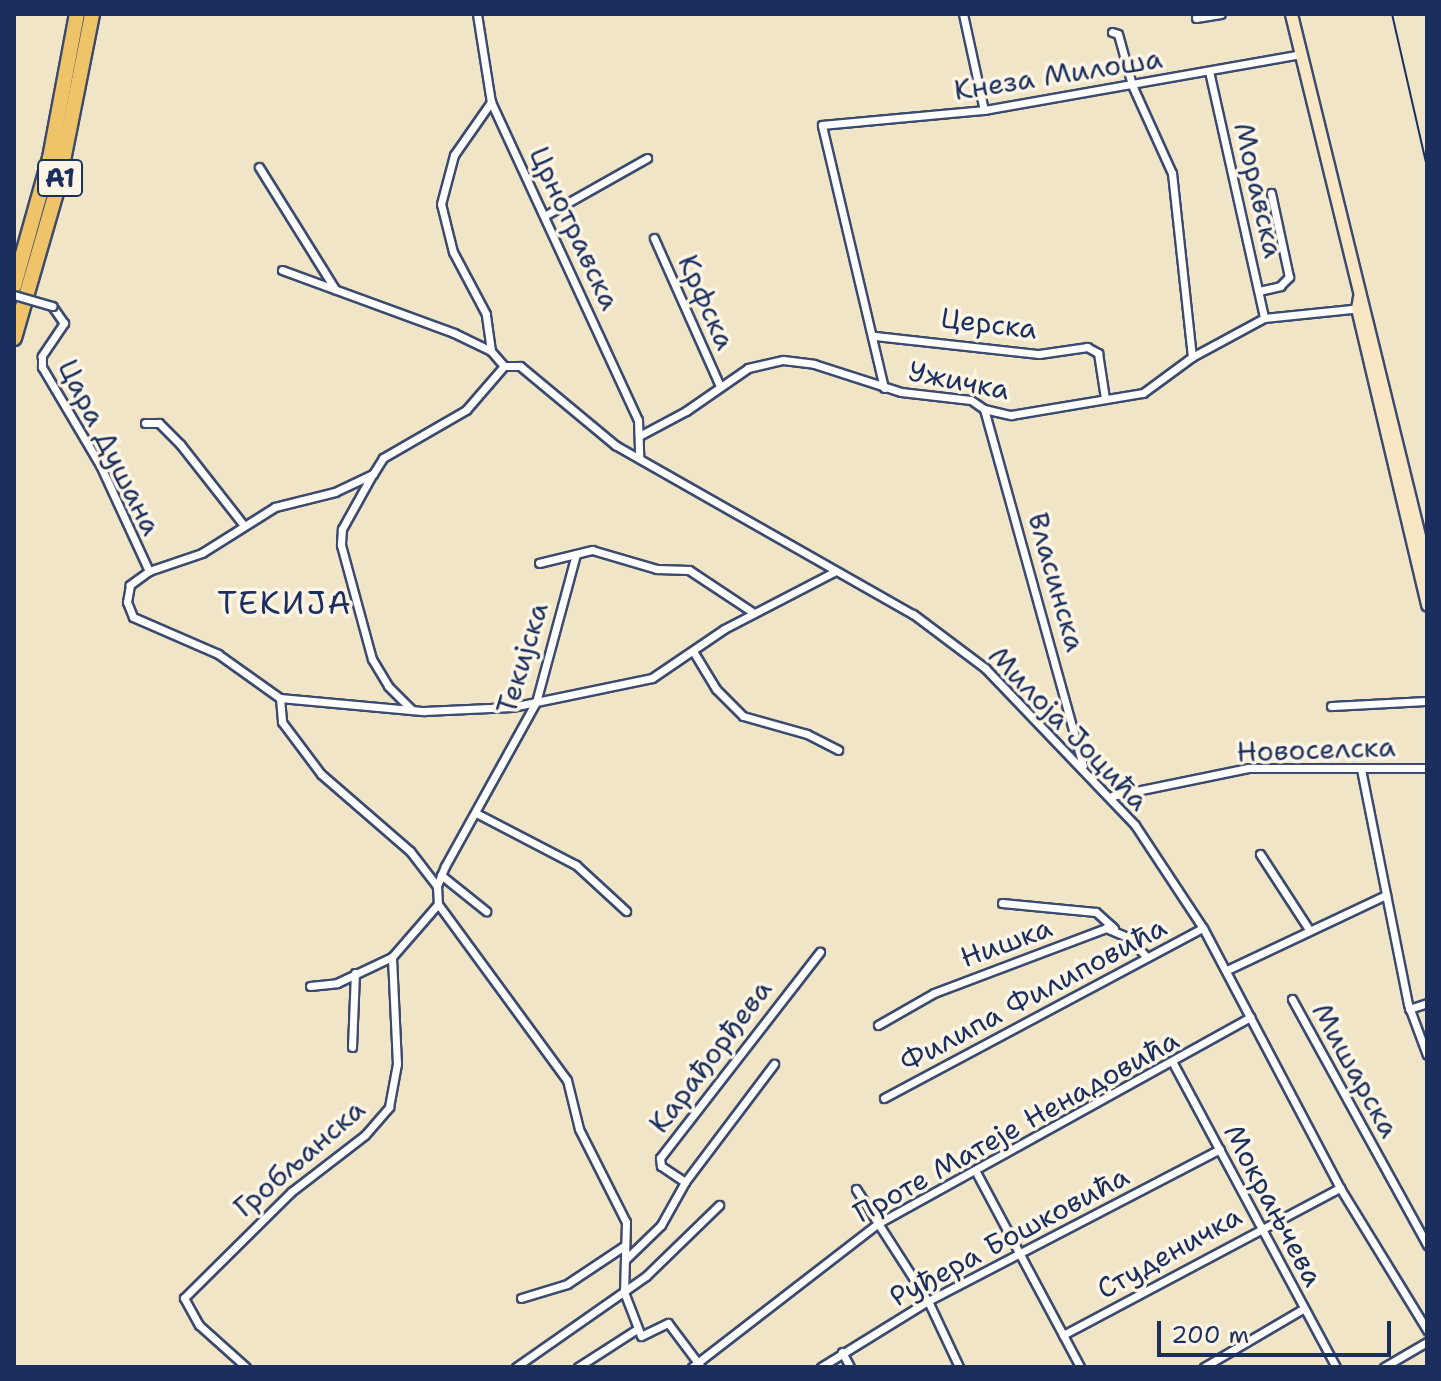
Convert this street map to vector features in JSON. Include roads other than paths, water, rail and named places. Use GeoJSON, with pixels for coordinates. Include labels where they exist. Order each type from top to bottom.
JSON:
{"type":"FeatureCollection","features":[{"type":"Feature","properties":{"kind":"highway","name":"A1"},"geometry":{"type":"LineString","coordinates":[[14,286],[50,158],[77,14]]}},
{"type":"Feature","properties":{"kind":"highway","name":"A1"},"geometry":{"type":"LineString","coordinates":[[14,338],[58,186],[92,14]]}},
{"type":"Feature","properties":{"kind":"main road"},"geometry":{"type":"LineString","coordinates":[[1291,14],[1361,304],[1427,605]]}},
{"type":"Feature","properties":{"kind":"main road"},"geometry":{"type":"LineString","coordinates":[[1376,370],[1427,568]]}},
{"type":"Feature","properties":{"kind":"street","name":"Црнотравска"},"geometry":{"type":"LineString","coordinates":[[477,14],[491,102],[546,215],[641,435],[639,457]]}},
{"type":"Feature","properties":{"kind":"street"},"geometry":{"type":"LineString","coordinates":[[963,14],[984,110]]}},
{"type":"Feature","properties":{"kind":"street"},"geometry":{"type":"LineString","coordinates":[[1196,18],[1221,14]]}},
{"type":"Feature","properties":{"kind":"street"},"geometry":{"type":"LineString","coordinates":[[1112,32],[1121,43],[1132,85],[1172,173],[1192,357]]}},
{"type":"Feature","properties":{"kind":"street","name":"Кнеза Милоша"},"geometry":{"type":"LineString","coordinates":[[875,336],[822,125],[984,110],[1300,54]]}},
{"type":"Feature","properties":{"kind":"street","name":"Моравска"},"geometry":{"type":"LineString","coordinates":[[1209,71],[1264,318]]}},
{"type":"Feature","properties":{"kind":"street"},"geometry":{"type":"LineString","coordinates":[[491,102],[454,155],[441,204],[453,252],[486,314],[491,351]]}},
{"type":"Feature","properties":{"kind":"street"},"geometry":{"type":"LineString","coordinates":[[546,215],[647,158]]}},
{"type":"Feature","properties":{"kind":"street"},"geometry":{"type":"LineString","coordinates":[[259,167],[335,289]]}},
{"type":"Feature","properties":{"kind":"street"},"geometry":{"type":"LineString","coordinates":[[1259,291],[1280,286],[1289,277],[1271,193]]}},
{"type":"Feature","properties":{"kind":"street","name":"Крфска"},"geometry":{"type":"LineString","coordinates":[[654,238],[719,384]]}},
{"type":"Feature","properties":{"kind":"street"},"geometry":{"type":"LineString","coordinates":[[310,280],[320,264]]}},
{"type":"Feature","properties":{"kind":"street"},"geometry":{"type":"LineString","coordinates":[[282,270],[491,351],[504,366],[466,410],[383,458],[342,529],[341,545],[372,659],[412,710]]}},
{"type":"Feature","properties":{"kind":"street","name":"Цара Душана"},"geometry":{"type":"LineString","coordinates":[[14,295],[52,306],[64,323],[42,356],[42,367],[100,465],[149,571]]}},
{"type":"Feature","properties":{"kind":"street","name":"Ужичка"},"geometry":{"type":"LineString","coordinates":[[641,435],[686,411],[719,384],[748,368],[783,360],[814,364],[884,388],[971,400],[984,409],[1011,415],[1153,388],[1192,357],[1264,318],[1361,304]]}},
{"type":"Feature","properties":{"kind":"street"},"geometry":{"type":"LineString","coordinates":[[875,336],[884,388]]}},
{"type":"Feature","properties":{"kind":"street","name":"Церска"},"geometry":{"type":"LineString","coordinates":[[875,336],[911,336],[1039,354],[1087,347],[1098,353],[1105,398]]}},
{"type":"Feature","properties":{"kind":"street","name":"Милоја Јоцића"},"geometry":{"type":"LineString","coordinates":[[504,366],[520,366],[580,420],[913,614],[985,668],[1112,796],[1203,928],[1340,1188],[1427,1330]]}},
{"type":"Feature","properties":{"kind":"street","name":"Власинска"},"geometry":{"type":"LineString","coordinates":[[984,409],[1083,768]]}},
{"type":"Feature","properties":{"kind":"street"},"geometry":{"type":"LineString","coordinates":[[145,423],[159,423],[180,444],[242,523]]}},
{"type":"Feature","properties":{"kind":"street"},"geometry":{"type":"LineString","coordinates":[[373,474],[335,492],[275,507],[242,523],[202,553],[149,571],[130,585],[127,602],[133,617],[218,654],[280,698],[412,710],[512,707],[652,678],[754,613],[836,571]]}},
{"type":"Feature","properties":{"kind":"street"},"geometry":{"type":"LineString","coordinates":[[539,563],[592,550],[657,569],[689,570],[754,613]]}},
{"type":"Feature","properties":{"kind":"street","name":"Текијска"},"geometry":{"type":"LineString","coordinates":[[437,886],[536,702],[576,554]]}},
{"type":"Feature","properties":{"kind":"street"},"geometry":{"type":"LineString","coordinates":[[693,651],[716,689],[743,716],[807,734],[838,750]]}},
{"type":"Feature","properties":{"kind":"street"},"geometry":{"type":"LineString","coordinates":[[280,698],[282,722],[321,774],[410,851],[437,886],[438,904],[567,1080],[579,1129],[623,1213],[624,1292],[637,1329],[643,1337],[668,1323],[697,1366]]}},
{"type":"Feature","properties":{"kind":"street"},"geometry":{"type":"LineString","coordinates":[[1331,706],[1427,701]]}},
{"type":"Feature","properties":{"kind":"street","name":"Новоселска"},"geometry":{"type":"LineString","coordinates":[[1112,796],[1248,768],[1427,768]]}},
{"type":"Feature","properties":{"kind":"street"},"geometry":{"type":"LineString","coordinates":[[1361,769],[1409,1009],[1427,1055]]}},
{"type":"Feature","properties":{"kind":"street"},"geometry":{"type":"LineString","coordinates":[[476,813],[564,857],[626,911]]}},
{"type":"Feature","properties":{"kind":"street"},"geometry":{"type":"LineString","coordinates":[[1260,854],[1308,928]]}},
{"type":"Feature","properties":{"kind":"street"},"geometry":{"type":"LineString","coordinates":[[441,875],[486,911]]}},
{"type":"Feature","properties":{"kind":"street"},"geometry":{"type":"LineString","coordinates":[[1227,970],[1308,928],[1386,895]]}},
{"type":"Feature","properties":{"kind":"street"},"geometry":{"type":"LineString","coordinates":[[1002,903],[1096,912],[1147,957]]}},
{"type":"Feature","properties":{"kind":"street"},"geometry":{"type":"LineString","coordinates":[[310,986],[337,983],[392,957],[438,904]]}},
{"type":"Feature","properties":{"kind":"street","name":"Нишка"},"geometry":{"type":"LineString","coordinates":[[878,1025],[934,993],[1114,928]]}},
{"type":"Feature","properties":{"kind":"street","name":"Филипа Филиповића"},"geometry":{"type":"LineString","coordinates":[[884,1098],[1203,928]]}},
{"type":"Feature","properties":{"kind":"street","name":"Карађорђева"},"geometry":{"type":"LineString","coordinates":[[685,1182],[661,1166],[660,1158],[820,952]]}},
{"type":"Feature","properties":{"kind":"street","name":"Гробљанска"},"geometry":{"type":"LineString","coordinates":[[246,1367],[199,1325],[184,1298],[291,1192],[365,1135],[389,1107],[397,1064],[392,957]]}},
{"type":"Feature","properties":{"kind":"street"},"geometry":{"type":"LineString","coordinates":[[352,1047],[355,973]]}},
{"type":"Feature","properties":{"kind":"street","name":"Мишарска"},"geometry":{"type":"LineString","coordinates":[[1292,999],[1427,1245]]}},
{"type":"Feature","properties":{"kind":"street"},"geometry":{"type":"LineString","coordinates":[[1409,1009],[1427,1003]]}},
{"type":"Feature","properties":{"kind":"street","name":"Проте Матеје Ненадовића"},"geometry":{"type":"LineString","coordinates":[[697,1366],[877,1224],[1173,1063],[1251,1017]]}},
{"type":"Feature","properties":{"kind":"street","name":"Мокрањчева"},"geometry":{"type":"LineString","coordinates":[[1173,1063],[1258,1228],[1336,1367]]}},
{"type":"Feature","properties":{"kind":"street"},"geometry":{"type":"LineString","coordinates":[[625,1260],[661,1225],[685,1182],[774,1064]]}},
{"type":"Feature","properties":{"kind":"street","name":"Руђера Бошковића"},"geometry":{"type":"LineString","coordinates":[[821,1367],[928,1301],[1220,1149]]}},
{"type":"Feature","properties":{"kind":"street"},"geometry":{"type":"LineString","coordinates":[[976,1172],[1080,1367]]}},
{"type":"Feature","properties":{"kind":"street","name":"Студеничка"},"geometry":{"type":"LineString","coordinates":[[1063,1335],[1258,1228],[1340,1188]]}},
{"type":"Feature","properties":{"kind":"street"},"geometry":{"type":"LineString","coordinates":[[856,1189],[928,1301],[959,1367]]}},
{"type":"Feature","properties":{"kind":"street"},"geometry":{"type":"LineString","coordinates":[[516,1367],[624,1292],[719,1205]]}},
{"type":"Feature","properties":{"kind":"street"},"geometry":{"type":"LineString","coordinates":[[521,1298],[567,1284],[624,1246]]}},
{"type":"Feature","properties":{"kind":"street"},"geometry":{"type":"LineString","coordinates":[[1204,1367],[1303,1309]]}},
{"type":"Feature","properties":{"kind":"street"},"geometry":{"type":"LineString","coordinates":[[578,1367],[637,1329]]}},
{"type":"Feature","properties":{"kind":"street"},"geometry":{"type":"LineString","coordinates":[[1384,1367],[1427,1342]]}},
{"type":"Feature","properties":{"kind":"street"},"geometry":{"type":"LineString","coordinates":[[842,1352],[850,1367]]}},
{"type":"Feature","properties":{"kind":"railway"},"geometry":{"type":"LineString","coordinates":[[1392,14],[1427,167]]}},
{"type":"Feature","properties":{"kind":"district","name":"ТЕКИЈА"},"geometry":{"type":"Point","coordinates":[285,603]}}]}
